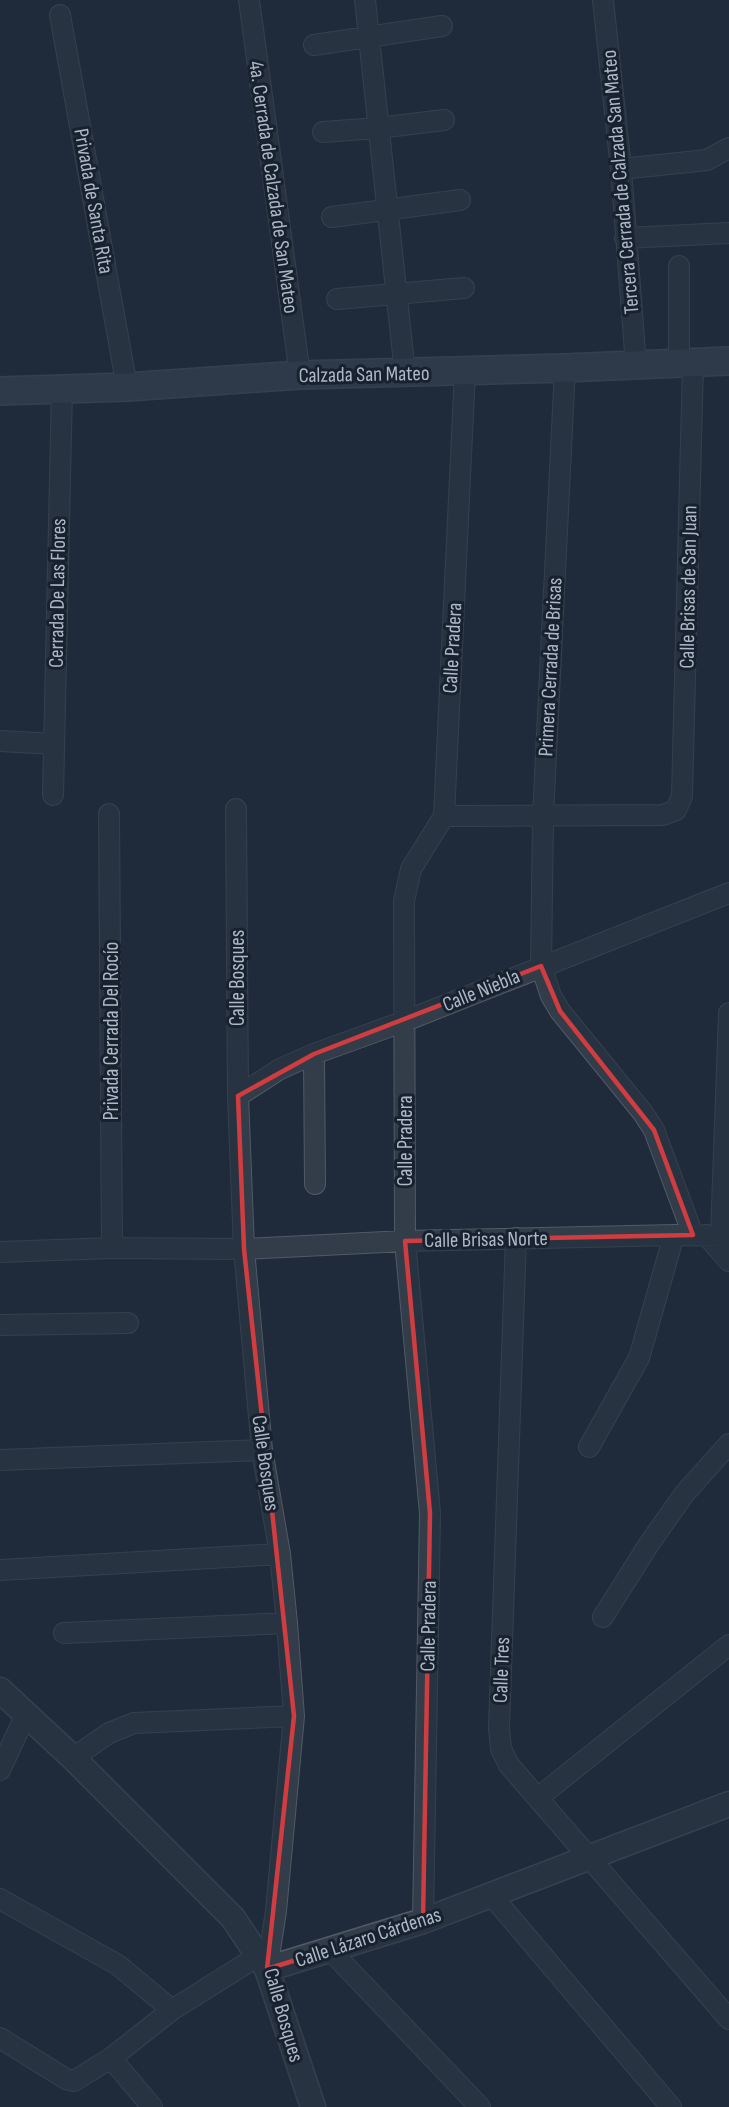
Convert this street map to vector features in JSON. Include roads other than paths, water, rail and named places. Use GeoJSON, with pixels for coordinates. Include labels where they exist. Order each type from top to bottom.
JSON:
{"type":"FeatureCollection","features":[{"type":"Feature","properties":{"kind":"main road","name":"Calzada San Mateo"},"geometry":{"type":"LineString","coordinates":[[0,391],[128,387],[300,375],[729,361]]}},
{"type":"Feature","properties":{"kind":"street","name":"4a. Cerrada de Calzada de San Mateo"},"geometry":{"type":"LineString","coordinates":[[249,0],[300,375]]}},
{"type":"Feature","properties":{"kind":"street"},"geometry":{"type":"LineString","coordinates":[[365,0],[405,373]]}},
{"type":"Feature","properties":{"kind":"street","name":"Tercera Cerrada de Calzada San Mateo"},"geometry":{"type":"LineString","coordinates":[[603,0],[621,169],[636,365]]}},
{"type":"Feature","properties":{"kind":"street","name":"Privada de Santa Rita"},"geometry":{"type":"LineString","coordinates":[[60,15],[128,387]]}},
{"type":"Feature","properties":{"kind":"street"},"geometry":{"type":"LineString","coordinates":[[314,45],[442,26]]}},
{"type":"Feature","properties":{"kind":"street"},"geometry":{"type":"LineString","coordinates":[[323,132],[444,120]]}},
{"type":"Feature","properties":{"kind":"street"},"geometry":{"type":"LineString","coordinates":[[621,169],[707,160],[729,148]]}},
{"type":"Feature","properties":{"kind":"street"},"geometry":{"type":"LineString","coordinates":[[332,217],[460,201]]}},
{"type":"Feature","properties":{"kind":"street"},"geometry":{"type":"LineString","coordinates":[[625,238],[729,233]]}},
{"type":"Feature","properties":{"kind":"street","name":"Calle Brisas de San Juan"},"geometry":{"type":"LineString","coordinates":[[543,816],[663,815],[676,810],[682,796],[686,363],[679,266]]}},
{"type":"Feature","properties":{"kind":"street"},"geometry":{"type":"LineString","coordinates":[[338,299],[396,292],[464,288]]}},
{"type":"Feature","properties":{"kind":"street","name":"Primera Cerrada de Brisas"},"geometry":{"type":"LineString","coordinates":[[565,368],[543,816],[541,966],[551,996],[560,1011],[643,1113],[654,1130],[704,1235]]}},
{"type":"Feature","properties":{"kind":"street","name":"Calle Pradera"},"geometry":{"type":"LineString","coordinates":[[423,1921],[430,1513],[405,1241],[404,901],[411,869],[444,816],[465,371]]}},
{"type":"Feature","properties":{"kind":"street","name":"Cerrada De Las Flores"},"geometry":{"type":"LineString","coordinates":[[53,795],[62,388]]}},
{"type":"Feature","properties":{"kind":"street"},"geometry":{"type":"LineString","coordinates":[[0,741],[54,744]]}},
{"type":"Feature","properties":{"kind":"street","name":"Calle Bosques"},"geometry":{"type":"LineString","coordinates":[[236,809],[238,1096],[244,1250],[262,1450],[279,1554],[294,1716],[276,1911],[262,1963],[313,2107]]}},
{"type":"Feature","properties":{"kind":"street","name":"Privada Cerrada Del Rocío"},"geometry":{"type":"LineString","coordinates":[[110,814],[112,1248]]}},
{"type":"Feature","properties":{"kind":"street"},"geometry":{"type":"LineString","coordinates":[[444,816],[543,816]]}},
{"type":"Feature","properties":{"kind":"street","name":"Calle Niebla"},"geometry":{"type":"LineString","coordinates":[[238,1096],[280,1070],[314,1054],[405,1021],[729,893]]}},
{"type":"Feature","properties":{"kind":"street"},"geometry":{"type":"LineString","coordinates":[[590,1447],[704,1235],[729,1013]]}},
{"type":"Feature","properties":{"kind":"street"},"geometry":{"type":"LineString","coordinates":[[314,1054],[315,1184]]}},
{"type":"Feature","properties":{"kind":"street"},"geometry":{"type":"LineString","coordinates":[[704,1235],[729,1261]]}},
{"type":"Feature","properties":{"kind":"street","name":"Calle Brisas Norte"},"geometry":{"type":"LineString","coordinates":[[0,1251],[112,1248],[244,1250],[405,1241],[704,1235]]}},
{"type":"Feature","properties":{"kind":"street","name":"Calle Tres"},"geometry":{"type":"LineString","coordinates":[[516,1238],[499,1728],[501,1749],[509,1765],[729,2019]]}},
{"type":"Feature","properties":{"kind":"street"},"geometry":{"type":"LineString","coordinates":[[0,1325],[128,1323]]}},
{"type":"Feature","properties":{"kind":"street"},"geometry":{"type":"LineString","coordinates":[[603,1617],[649,1544],[685,1493],[729,1444]]}},
{"type":"Feature","properties":{"kind":"street"},"geometry":{"type":"LineString","coordinates":[[0,1460],[262,1450]]}},
{"type":"Feature","properties":{"kind":"street"},"geometry":{"type":"LineString","coordinates":[[0,1570],[279,1554]]}},
{"type":"Feature","properties":{"kind":"street"},"geometry":{"type":"LineString","coordinates":[[64,1633],[287,1623]]}},
{"type":"Feature","properties":{"kind":"street"},"geometry":{"type":"LineString","coordinates":[[539,1797],[729,1645]]}},
{"type":"Feature","properties":{"kind":"street"},"geometry":{"type":"LineString","coordinates":[[0,1690],[74,1758],[233,1918],[262,1963],[172,2010],[111,2058],[74,2081],[66,2079],[0,2038]]}},
{"type":"Feature","properties":{"kind":"street"},"geometry":{"type":"LineString","coordinates":[[0,1770],[26,1714]]}},
{"type":"Feature","properties":{"kind":"street"},"geometry":{"type":"LineString","coordinates":[[74,1758],[110,1733],[134,1723],[294,1716]]}},
{"type":"Feature","properties":{"kind":"street","name":"Calle Lázaro Cárdenas"},"geometry":{"type":"LineString","coordinates":[[262,1963],[331,1951],[423,1921],[729,1804]]}},
{"type":"Feature","properties":{"kind":"street"},"geometry":{"type":"LineString","coordinates":[[492,1896],[671,2107]]}},
{"type":"Feature","properties":{"kind":"street"},"geometry":{"type":"LineString","coordinates":[[0,1899],[118,1965],[172,2010]]}},
{"type":"Feature","properties":{"kind":"street"},"geometry":{"type":"LineString","coordinates":[[331,1951],[480,2107]]}},
{"type":"Feature","properties":{"kind":"street"},"geometry":{"type":"LineString","coordinates":[[111,2058],[152,2107]]}}]}
